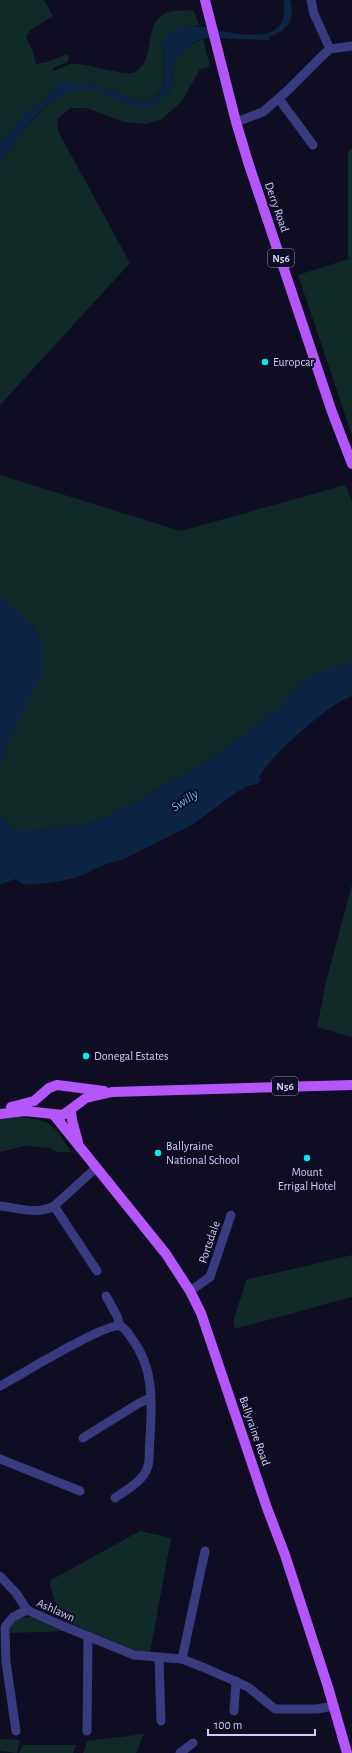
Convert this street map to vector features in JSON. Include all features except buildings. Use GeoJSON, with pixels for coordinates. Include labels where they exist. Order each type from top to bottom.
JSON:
{"type":"FeatureCollection","features":[{"type":"Feature","properties":{"kind":"main road","name":"Derry Road"},"geometry":{"type":"LineString","coordinates":[[205,0],[236,122],[332,412],[352,464]]}},
{"type":"Feature","properties":{"kind":"main road","name":"N56"},"geometry":{"type":"LineString","coordinates":[[0,1109],[28,1103],[45,1093],[53,1086],[65,1086],[112,1092],[352,1085]]}},
{"type":"Feature","properties":{"kind":"main road"},"geometry":{"type":"LineString","coordinates":[[65,1086],[73,1093],[75,1099],[72,1109],[72,1120],[80,1147]]}},
{"type":"Feature","properties":{"kind":"main road","name":"N56"},"geometry":{"type":"LineString","coordinates":[[0,1114],[15,1111],[64,1115],[86,1098],[112,1092]]}},
{"type":"Feature","properties":{"kind":"main road"},"geometry":{"type":"LineString","coordinates":[[45,1093],[45,1106],[53,1115]]}},
{"type":"Feature","properties":{"kind":"main road","name":"Ballyraine Road"},"geometry":{"type":"LineString","coordinates":[[53,1115],[166,1254],[190,1290],[201,1313],[267,1508],[285,1555],[334,1706],[347,1753]]}},
{"type":"Feature","properties":{"kind":"street"},"geometry":{"type":"LineString","coordinates":[[311,0],[314,14],[330,49]]}},
{"type":"Feature","properties":{"kind":"street"},"geometry":{"type":"LineString","coordinates":[[236,122],[263,112],[279,99],[330,49],[352,46]]}},
{"type":"Feature","properties":{"kind":"street"},"geometry":{"type":"LineString","coordinates":[[279,99],[313,145]]}},
{"type":"Feature","properties":{"kind":"street"},"geometry":{"type":"LineString","coordinates":[[0,1206],[39,1211],[54,1206],[96,1168]]}},
{"type":"Feature","properties":{"kind":"street"},"geometry":{"type":"LineString","coordinates":[[54,1206],[97,1271]]}},
{"type":"Feature","properties":{"kind":"street","name":"Portsdale"},"geometry":{"type":"LineString","coordinates":[[190,1290],[210,1277],[231,1215]]}},
{"type":"Feature","properties":{"kind":"street"},"geometry":{"type":"LineString","coordinates":[[106,1296],[117,1316],[120,1326],[125,1330],[137,1346],[145,1361],[150,1375],[152,1390],[150,1398],[149,1469],[143,1477],[115,1498]]}},
{"type":"Feature","properties":{"kind":"street"},"geometry":{"type":"LineString","coordinates":[[0,1386],[44,1360],[105,1328],[120,1326]]}},
{"type":"Feature","properties":{"kind":"street"},"geometry":{"type":"LineString","coordinates":[[83,1438],[139,1403],[150,1398]]}},
{"type":"Feature","properties":{"kind":"street"},"geometry":{"type":"LineString","coordinates":[[0,1459],[80,1491]]}},
{"type":"Feature","properties":{"kind":"street"},"geometry":{"type":"LineString","coordinates":[[182,1660],[205,1551]]}},
{"type":"Feature","properties":{"kind":"street"},"geometry":{"type":"LineString","coordinates":[[0,1576],[16,1593],[27,1610]]}},
{"type":"Feature","properties":{"kind":"street","name":"Ashlawn"},"geometry":{"type":"LineString","coordinates":[[16,1731],[6,1662],[5,1627],[13,1617],[27,1610],[134,1654],[182,1660],[236,1681],[258,1694],[275,1709],[334,1706]]}},
{"type":"Feature","properties":{"kind":"street"},"geometry":{"type":"LineString","coordinates":[[87,1731],[88,1636]]}},
{"type":"Feature","properties":{"kind":"street"},"geometry":{"type":"LineString","coordinates":[[159,1658],[161,1721]]}},
{"type":"Feature","properties":{"kind":"street"},"geometry":{"type":"LineString","coordinates":[[234,1711],[236,1681]]}},
{"type":"Feature","properties":{"kind":"street"},"geometry":{"type":"LineString","coordinates":[[0,1686],[9,1684]]}},
{"type":"Feature","properties":{"kind":"street"},"geometry":{"type":"LineString","coordinates":[[180,1753],[193,1743]]}},
{"type":"Feature","properties":{"kind":"green space"},"geometry":{"type":"Polygon","coordinates":[[[0,0],[44,0],[53,16],[29,31],[26,37],[33,51],[36,64],[47,62],[68,54],[68,62],[53,68],[54,71],[71,64],[78,64],[116,72],[132,73],[137,71],[143,65],[154,24],[166,13],[193,10],[200,26],[190,27],[185,25],[162,43],[165,69],[164,78],[159,93],[153,99],[145,102],[87,83],[57,85],[46,98],[26,112],[0,144],[0,0]]]}},
{"type":"Feature","properties":{"kind":"green space"},"geometry":{"type":"Polygon","coordinates":[[[203,38],[210,67],[200,69],[182,101],[162,119],[146,124],[125,122],[86,108],[71,108],[57,119],[58,131],[130,263],[0,405],[0,166],[2,160],[36,115],[59,96],[70,90],[83,88],[90,89],[145,108],[170,94],[176,60],[179,55],[192,44],[203,38]]]}},
{"type":"Feature","properties":{"kind":"green space"},"geometry":{"type":"Polygon","coordinates":[[[352,148],[352,435],[298,275],[348,259],[348,152],[352,148]]]}},
{"type":"Feature","properties":{"kind":"green space"},"geometry":{"type":"Polygon","coordinates":[[[0,475],[181,531],[345,485],[352,501],[352,663],[335,667],[302,683],[280,707],[209,760],[130,805],[100,820],[81,825],[31,831],[14,828],[4,821],[0,813],[0,767],[6,748],[40,675],[41,640],[34,627],[0,596],[0,475]]]}},
{"type":"Feature","properties":{"kind":"green space"},"geometry":{"type":"Polygon","coordinates":[[[352,884],[352,1037],[317,1027],[326,982],[352,884]]]}},
{"type":"Feature","properties":{"kind":"green space"},"geometry":{"type":"Polygon","coordinates":[[[15,1116],[36,1119],[49,1124],[59,1134],[71,1152],[57,1152],[49,1148],[24,1146],[0,1152],[0,1119],[15,1116]]]}},
{"type":"Feature","properties":{"kind":"green space"},"geometry":{"type":"Polygon","coordinates":[[[352,1255],[352,1297],[235,1329],[233,1323],[246,1280],[352,1255]]]}},
{"type":"Feature","properties":{"kind":"green space"},"geometry":{"type":"Polygon","coordinates":[[[140,1531],[171,1538],[150,1653],[137,1651],[60,1619],[50,1584],[51,1580],[140,1531]]]}},
{"type":"Feature","properties":{"kind":"green space"},"geometry":{"type":"Polygon","coordinates":[[[35,1617],[68,1631],[10,1633],[12,1623],[14,1621],[19,1618],[35,1617]]]}},
{"type":"Feature","properties":{"kind":"green space"},"geometry":{"type":"Polygon","coordinates":[[[144,1734],[136,1753],[83,1753],[87,1741],[144,1734]]]}},
{"type":"Feature","properties":{"kind":"green space"},"geometry":{"type":"Polygon","coordinates":[[[0,1739],[20,1740],[17,1753],[0,1751],[0,1739]]]}},
{"type":"Feature","properties":{"kind":"green space"},"geometry":{"type":"Polygon","coordinates":[[[23,1745],[76,1745],[73,1753],[19,1753],[23,1745]]]}},
{"type":"Feature","properties":{"kind":"water"},"geometry":{"type":"Polygon","coordinates":[[[284,0],[290,0],[292,12],[290,22],[282,31],[269,37],[269,40],[203,38],[192,43],[190,48],[179,55],[176,61],[172,74],[170,94],[156,104],[146,108],[140,108],[89,89],[69,92],[57,98],[46,106],[26,127],[2,160],[0,166],[0,144],[26,112],[46,98],[57,85],[69,82],[87,83],[145,102],[157,95],[163,84],[164,55],[162,44],[167,34],[185,25],[206,27],[237,34],[258,35],[268,33],[276,29],[283,20],[284,0]]]}},
{"type":"Feature","properties":{"kind":"water"},"geometry":{"type":"Polygon","coordinates":[[[0,596],[24,616],[35,629],[41,641],[43,654],[41,675],[6,748],[0,767],[0,596]]]}},
{"type":"Feature","properties":{"kind":"water","name":"Swilly"},"geometry":{"type":"Polygon","coordinates":[[[352,663],[352,696],[342,700],[315,719],[286,745],[264,769],[259,778],[261,780],[257,784],[250,785],[237,792],[192,825],[122,860],[107,864],[79,876],[36,884],[23,884],[15,879],[0,885],[0,813],[4,821],[14,828],[31,831],[81,825],[100,820],[130,805],[209,760],[280,707],[302,683],[312,675],[352,663]]]}},
{"type":"Feature","properties":{"kind":"place","name":"Europcar"},"geometry":{"type":"Point","coordinates":[265,362]}},
{"type":"Feature","properties":{"kind":"place","name":"Donegal Estates"},"geometry":{"type":"Point","coordinates":[86,1056]}},
{"type":"Feature","properties":{"kind":"place","name":"Ballyraine National School"},"geometry":{"type":"Point","coordinates":[158,1153]}},
{"type":"Feature","properties":{"kind":"place","name":"Mount Errigal Hotel"},"geometry":{"type":"Point","coordinates":[307,1158]}}]}
